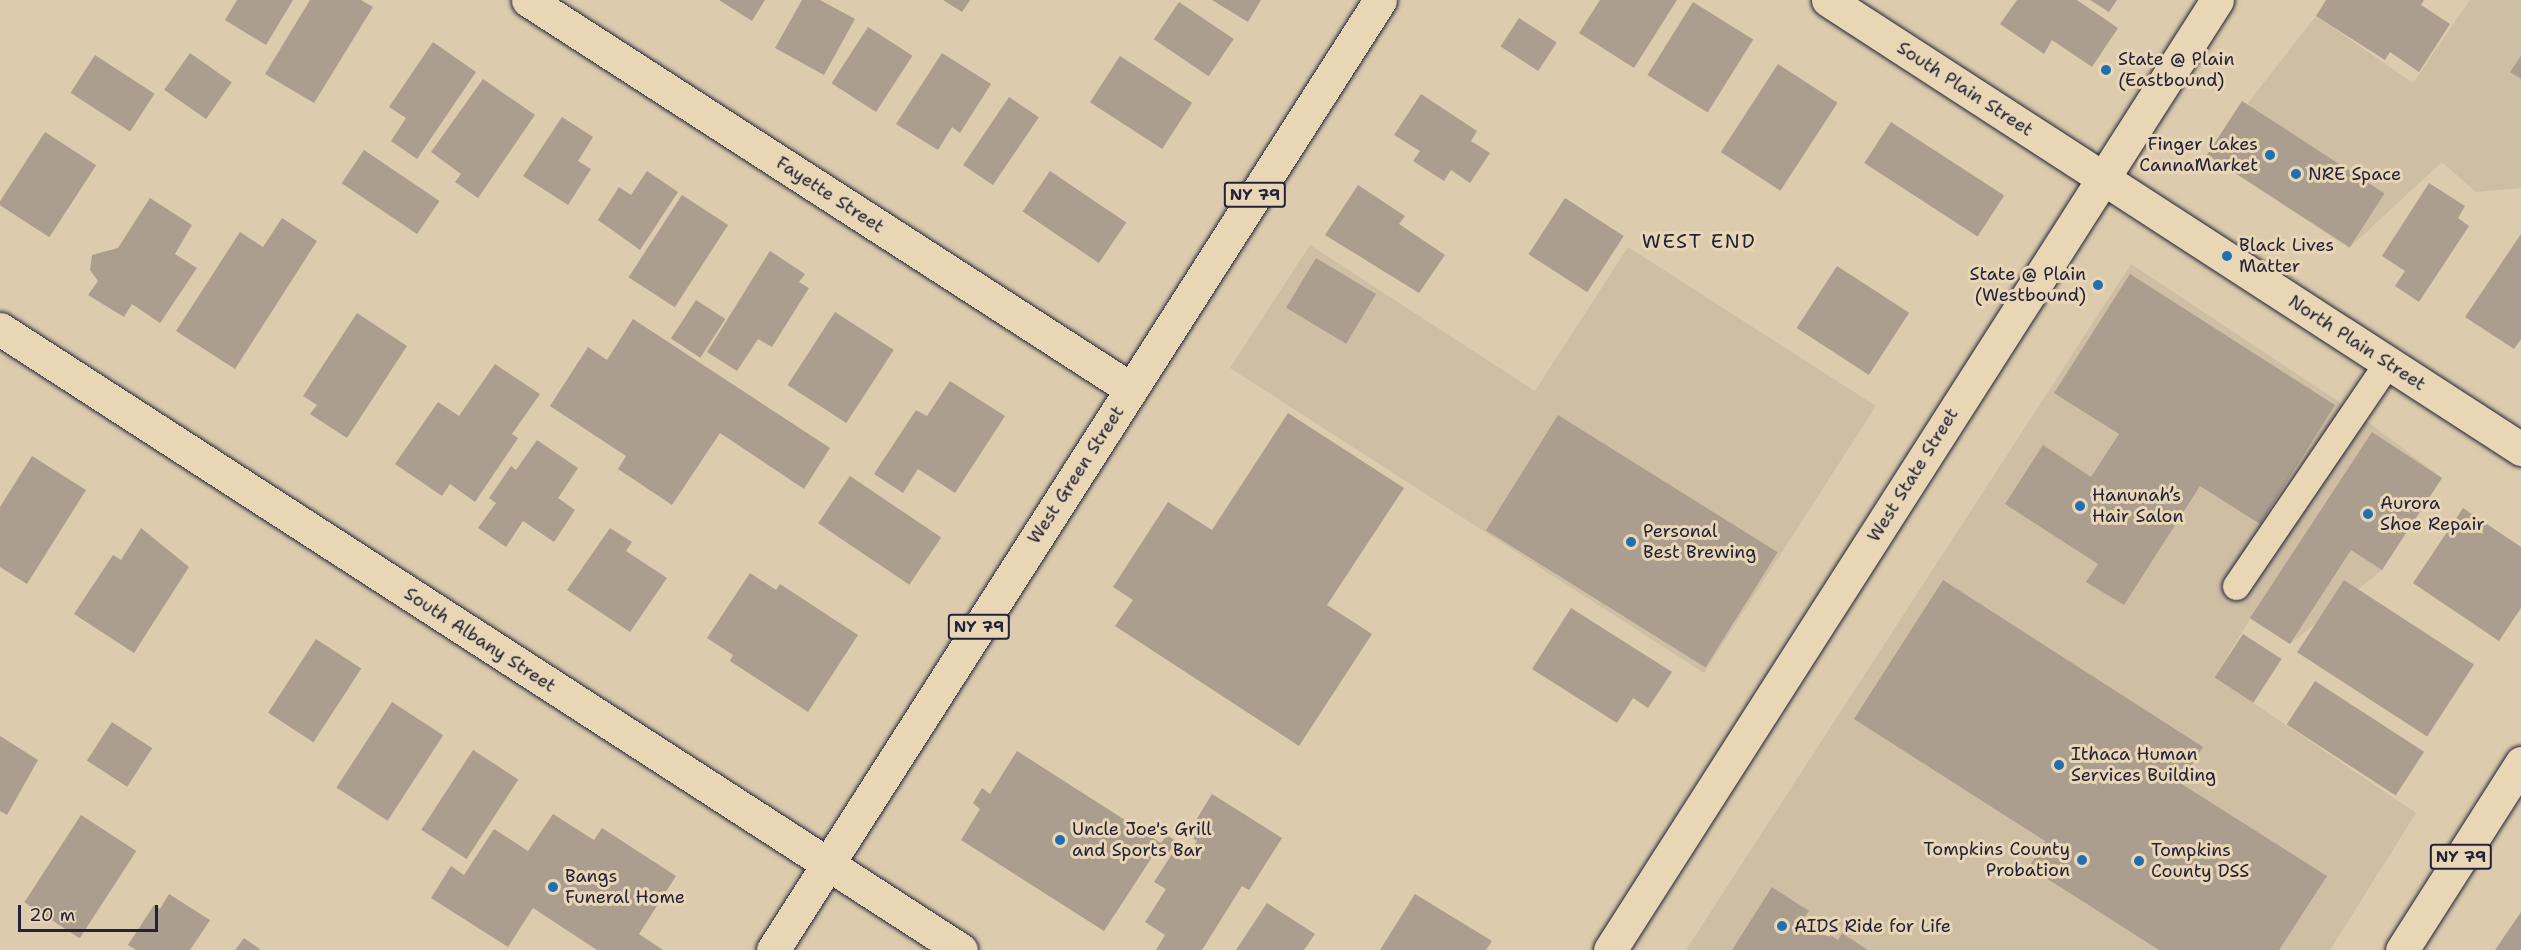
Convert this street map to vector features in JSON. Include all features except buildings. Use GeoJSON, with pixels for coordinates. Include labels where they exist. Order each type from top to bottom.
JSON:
{"type":"FeatureCollection","features":[{"type":"Feature","properties":{"kind":"main road","name":"Fayette Street"},"geometry":{"type":"LineString","coordinates":[[528,0],[1131,389]]}},
{"type":"Feature","properties":{"kind":"main road","name":"West Green Street"},"geometry":{"type":"LineString","coordinates":[[773,950],[1380,0]]}},
{"type":"Feature","properties":{"kind":"main road","name":"South Plain Street"},"geometry":{"type":"LineString","coordinates":[[1828,0],[2103,178]]}},
{"type":"Feature","properties":{"kind":"main road","name":"West State Street"},"geometry":{"type":"LineString","coordinates":[[1610,950],[2217,0]]}},
{"type":"Feature","properties":{"kind":"main road","name":"North Plain Street"},"geometry":{"type":"LineString","coordinates":[[2103,178],[2521,448]]}},
{"type":"Feature","properties":{"kind":"main road","name":"South Albany Street"},"geometry":{"type":"LineString","coordinates":[[0,329],[961,950]]}},
{"type":"Feature","properties":{"kind":"main road","name":"NY 79"},"geometry":{"type":"LineString","coordinates":[[2402,950],[2521,763]]}},
{"type":"Feature","properties":{"kind":"lane"},"geometry":{"type":"LineString","coordinates":[[2236,586],[2388,363]]}},
{"type":"Feature","properties":{"kind":"shaded area"},"geometry":{"type":"Polygon","coordinates":[[[2470,0],[2521,0],[2521,188],[2476,192],[2442,162],[2349,248],[2207,155],[2316,16],[2413,83],[2470,0]]]}},
{"type":"Feature","properties":{"kind":"shaded area"},"geometry":{"type":"Polygon","coordinates":[[[1310,245],[1535,391],[1628,247],[1876,406],[1704,673],[1230,368],[1310,245]]]}},
{"type":"Feature","properties":{"kind":"shaded area"},"geometry":{"type":"Polygon","coordinates":[[[2131,264],[2356,413],[2442,478],[2382,570],[2290,644],[2250,619],[2215,677],[2416,813],[2330,950],[1686,950],[2131,264]]]}},
{"type":"Feature","properties":{"kind":"place","name":"State @ Plain (Eastbound)"},"geometry":{"type":"Point","coordinates":[2106,70]}},
{"type":"Feature","properties":{"kind":"place","name":"Finger Lakes CannaMarket"},"geometry":{"type":"Point","coordinates":[2270,155]}},
{"type":"Feature","properties":{"kind":"place","name":"NRE Space"},"geometry":{"type":"Point","coordinates":[2296,174]}},
{"type":"Feature","properties":{"kind":"place","name":"Black Lives Matter"},"geometry":{"type":"Point","coordinates":[2227,256]}},
{"type":"Feature","properties":{"kind":"place","name":"State @ Plain (Westbound)"},"geometry":{"type":"Point","coordinates":[2098,285]}},
{"type":"Feature","properties":{"kind":"place","name":"Hanunah’s Hair Salon"},"geometry":{"type":"Point","coordinates":[2080,506]}},
{"type":"Feature","properties":{"kind":"place","name":"Aurora Shoe Repair"},"geometry":{"type":"Point","coordinates":[2368,514]}},
{"type":"Feature","properties":{"kind":"place","name":"Personal Best Brewing"},"geometry":{"type":"Point","coordinates":[1631,542]}},
{"type":"Feature","properties":{"kind":"place","name":"Ithaca Human Services Building"},"geometry":{"type":"Point","coordinates":[2059,765]}},
{"type":"Feature","properties":{"kind":"place","name":"Uncle Joe's Grill and Sports Bar"},"geometry":{"type":"Point","coordinates":[1060,840]}},
{"type":"Feature","properties":{"kind":"place","name":"Tompkins County Probation"},"geometry":{"type":"Point","coordinates":[2082,860]}},
{"type":"Feature","properties":{"kind":"place","name":"Tompkins County DSS"},"geometry":{"type":"Point","coordinates":[2139,861]}},
{"type":"Feature","properties":{"kind":"place","name":"Bangs Funeral Home"},"geometry":{"type":"Point","coordinates":[553,887]}},
{"type":"Feature","properties":{"kind":"place","name":"AIDS Ride for Life"},"geometry":{"type":"Point","coordinates":[1782,926]}},
{"type":"Feature","properties":{"kind":"district","name":"WEST END"},"geometry":{"type":"Point","coordinates":[1699,241]}}]}
